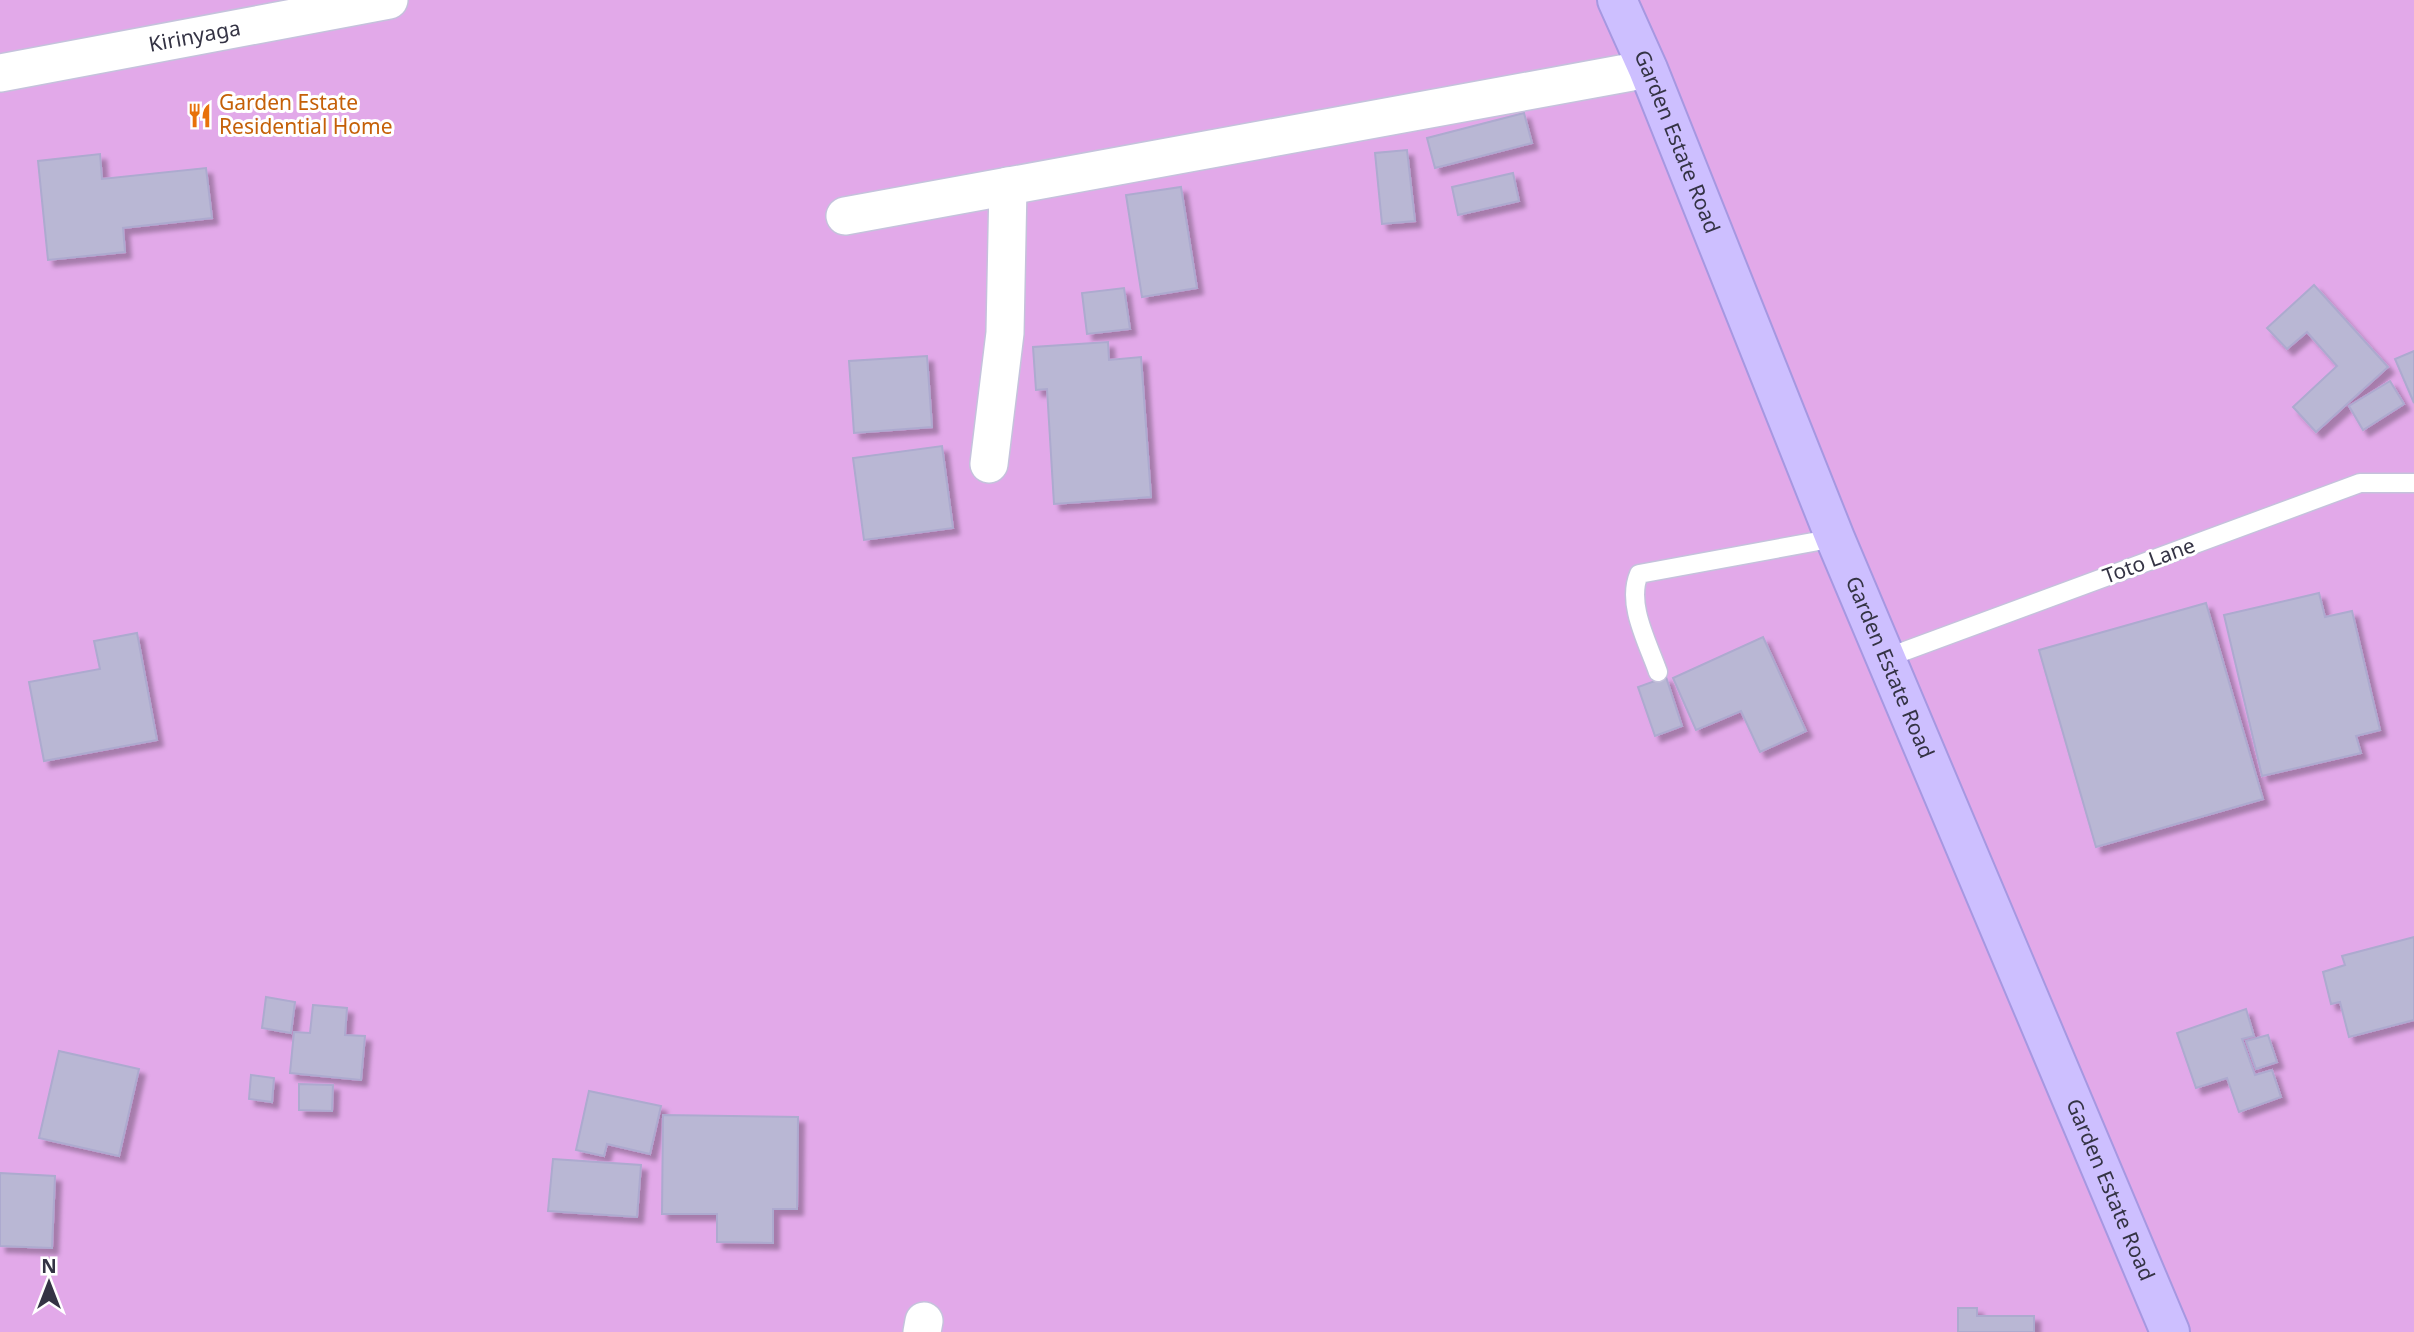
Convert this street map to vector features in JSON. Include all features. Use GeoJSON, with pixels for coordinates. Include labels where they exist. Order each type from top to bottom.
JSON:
{"type":"FeatureCollection","features":[{"type":"Feature","properties":{"kind":"street","name":"Kirinyaga"},"geometry":{"type":"LineString","coordinates":[[0,73],[388,0]]}},
{"type":"Feature","properties":{"kind":"street","name":"Garden Estate Road"},"geometry":{"type":"LineString","coordinates":[[1617,0],[1648,69],[1835,538],[2170,1332]]}},
{"type":"Feature","properties":{"kind":"street"},"geometry":{"type":"LineString","coordinates":[[845,215],[1648,69]]}},
{"type":"Feature","properties":{"kind":"street"},"geometry":{"type":"LineString","coordinates":[[989,464],[1005,333],[1008,186]]}},
{"type":"Feature","properties":{"kind":"lane","name":"Toto Lane"},"geometry":{"type":"LineString","coordinates":[[1886,659],[2360,483],[2414,483]]}},
{"type":"Feature","properties":{"kind":"lane"},"geometry":{"type":"LineString","coordinates":[[1658,672],[1634,602],[1634,587],[1640,575],[1835,538]]}},
{"type":"Feature","properties":{"kind":"shaded area"},"geometry":{"type":"Polygon","coordinates":[[[0,0],[2414,0],[2414,1332],[0,1332],[0,0]]]}},
{"type":"Feature","properties":{"kind":"building"},"geometry":{"type":"Polygon","coordinates":[[[1524,113],[1532,143],[1435,168],[1427,138],[1524,113]]]}},
{"type":"Feature","properties":{"kind":"building"},"geometry":{"type":"Polygon","coordinates":[[[1407,150],[1415,221],[1382,224],[1375,153],[1407,150]]]}},
{"type":"Feature","properties":{"kind":"building"},"geometry":{"type":"Polygon","coordinates":[[[100,154],[102,179],[206,168],[212,218],[123,228],[125,252],[48,260],[38,161],[100,154]]]}},
{"type":"Feature","properties":{"kind":"building"},"geometry":{"type":"Polygon","coordinates":[[[1513,173],[1519,201],[1458,215],[1452,187],[1513,173]]]}},
{"type":"Feature","properties":{"kind":"building"},"geometry":{"type":"Polygon","coordinates":[[[1181,187],[1197,288],[1142,297],[1126,195],[1181,187]]]}},
{"type":"Feature","properties":{"kind":"building"},"geometry":{"type":"Polygon","coordinates":[[[2314,285],[2388,367],[2316,432],[2293,407],[2337,366],[2307,332],[2287,349],[2267,328],[2314,285]]]}},
{"type":"Feature","properties":{"kind":"building"},"geometry":{"type":"Polygon","coordinates":[[[1124,288],[1130,329],[1087,334],[1082,293],[1124,288]]]}},
{"type":"Feature","properties":{"kind":"building"},"geometry":{"type":"Polygon","coordinates":[[[1108,342],[1109,360],[1141,357],[1151,497],[1054,504],[1047,389],[1036,390],[1033,347],[1108,342]]]}},
{"type":"Feature","properties":{"kind":"building"},"geometry":{"type":"Polygon","coordinates":[[[2414,351],[2414,403],[2395,359],[2414,351]]]}},
{"type":"Feature","properties":{"kind":"building"},"geometry":{"type":"Polygon","coordinates":[[[927,356],[932,427],[854,433],[849,361],[927,356]]]}},
{"type":"Feature","properties":{"kind":"building"},"geometry":{"type":"Polygon","coordinates":[[[2390,381],[2404,404],[2363,430],[2349,406],[2390,381]]]}},
{"type":"Feature","properties":{"kind":"building"},"geometry":{"type":"Polygon","coordinates":[[[942,446],[953,528],[864,540],[853,458],[942,446]]]}},
{"type":"Feature","properties":{"kind":"building"},"geometry":{"type":"Polygon","coordinates":[[[2319,593],[2325,617],[2352,611],[2380,730],[2356,736],[2361,753],[2262,776],[2224,615],[2319,593]]]}},
{"type":"Feature","properties":{"kind":"building"},"geometry":{"type":"Polygon","coordinates":[[[2206,603],[2263,799],[2096,847],[2039,650],[2206,603]]]}},
{"type":"Feature","properties":{"kind":"building"},"geometry":{"type":"Polygon","coordinates":[[[137,633],[157,740],[44,761],[29,682],[100,669],[94,641],[137,633]]]}},
{"type":"Feature","properties":{"kind":"building"},"geometry":{"type":"Polygon","coordinates":[[[1763,637],[1806,731],[1760,752],[1741,711],[1696,730],[1673,678],[1763,637]]]}},
{"type":"Feature","properties":{"kind":"building"},"geometry":{"type":"Polygon","coordinates":[[[1666,677],[1682,726],[1655,736],[1638,687],[1666,677]]]}},
{"type":"Feature","properties":{"kind":"building"},"geometry":{"type":"Polygon","coordinates":[[[2414,937],[2414,1020],[2349,1037],[2340,1002],[2331,1004],[2323,972],[2345,965],[2342,956],[2414,937]]]}},
{"type":"Feature","properties":{"kind":"building"},"geometry":{"type":"Polygon","coordinates":[[[266,997],[295,1002],[291,1033],[262,1028],[266,997]]]}},
{"type":"Feature","properties":{"kind":"building"},"geometry":{"type":"Polygon","coordinates":[[[313,1005],[347,1008],[345,1035],[365,1036],[361,1080],[290,1073],[294,1032],[310,1033],[313,1005]]]}},
{"type":"Feature","properties":{"kind":"building"},"geometry":{"type":"Polygon","coordinates":[[[2246,1009],[2254,1036],[2242,1039],[2255,1075],[2272,1070],[2281,1097],[2239,1112],[2227,1078],[2196,1088],[2177,1033],[2246,1009]]]}},
{"type":"Feature","properties":{"kind":"building"},"geometry":{"type":"Polygon","coordinates":[[[2268,1035],[2277,1062],[2256,1069],[2246,1041],[2268,1035]]]}},
{"type":"Feature","properties":{"kind":"building"},"geometry":{"type":"Polygon","coordinates":[[[59,1051],[139,1069],[119,1156],[39,1138],[59,1051]]]}},
{"type":"Feature","properties":{"kind":"building"},"geometry":{"type":"Polygon","coordinates":[[[251,1075],[274,1078],[272,1102],[249,1099],[251,1075]]]}},
{"type":"Feature","properties":{"kind":"building"},"geometry":{"type":"Polygon","coordinates":[[[299,1084],[333,1085],[332,1111],[299,1110],[299,1084]]]}},
{"type":"Feature","properties":{"kind":"building"},"geometry":{"type":"Polygon","coordinates":[[[589,1091],[661,1106],[650,1154],[607,1144],[604,1156],[576,1150],[589,1091]]]}},
{"type":"Feature","properties":{"kind":"building"},"geometry":{"type":"Polygon","coordinates":[[[663,1115],[798,1117],[797,1209],[773,1209],[773,1243],[717,1242],[717,1214],[662,1214],[663,1115]]]}},
{"type":"Feature","properties":{"kind":"building"},"geometry":{"type":"Polygon","coordinates":[[[553,1159],[641,1165],[637,1217],[548,1211],[553,1159]]]}},
{"type":"Feature","properties":{"kind":"building"},"geometry":{"type":"Polygon","coordinates":[[[0,1173],[55,1176],[52,1248],[0,1246],[0,1173]]]}},
{"type":"Feature","properties":{"kind":"building"},"geometry":{"type":"Polygon","coordinates":[[[1958,1308],[1977,1308],[1977,1316],[2034,1316],[2034,1332],[1958,1332],[1958,1308]]]}},
{"type":"Feature","properties":{"kind":"place","name":"Garden Estate Residential Home"},"geometry":{"type":"Point","coordinates":[199,115]}}]}
